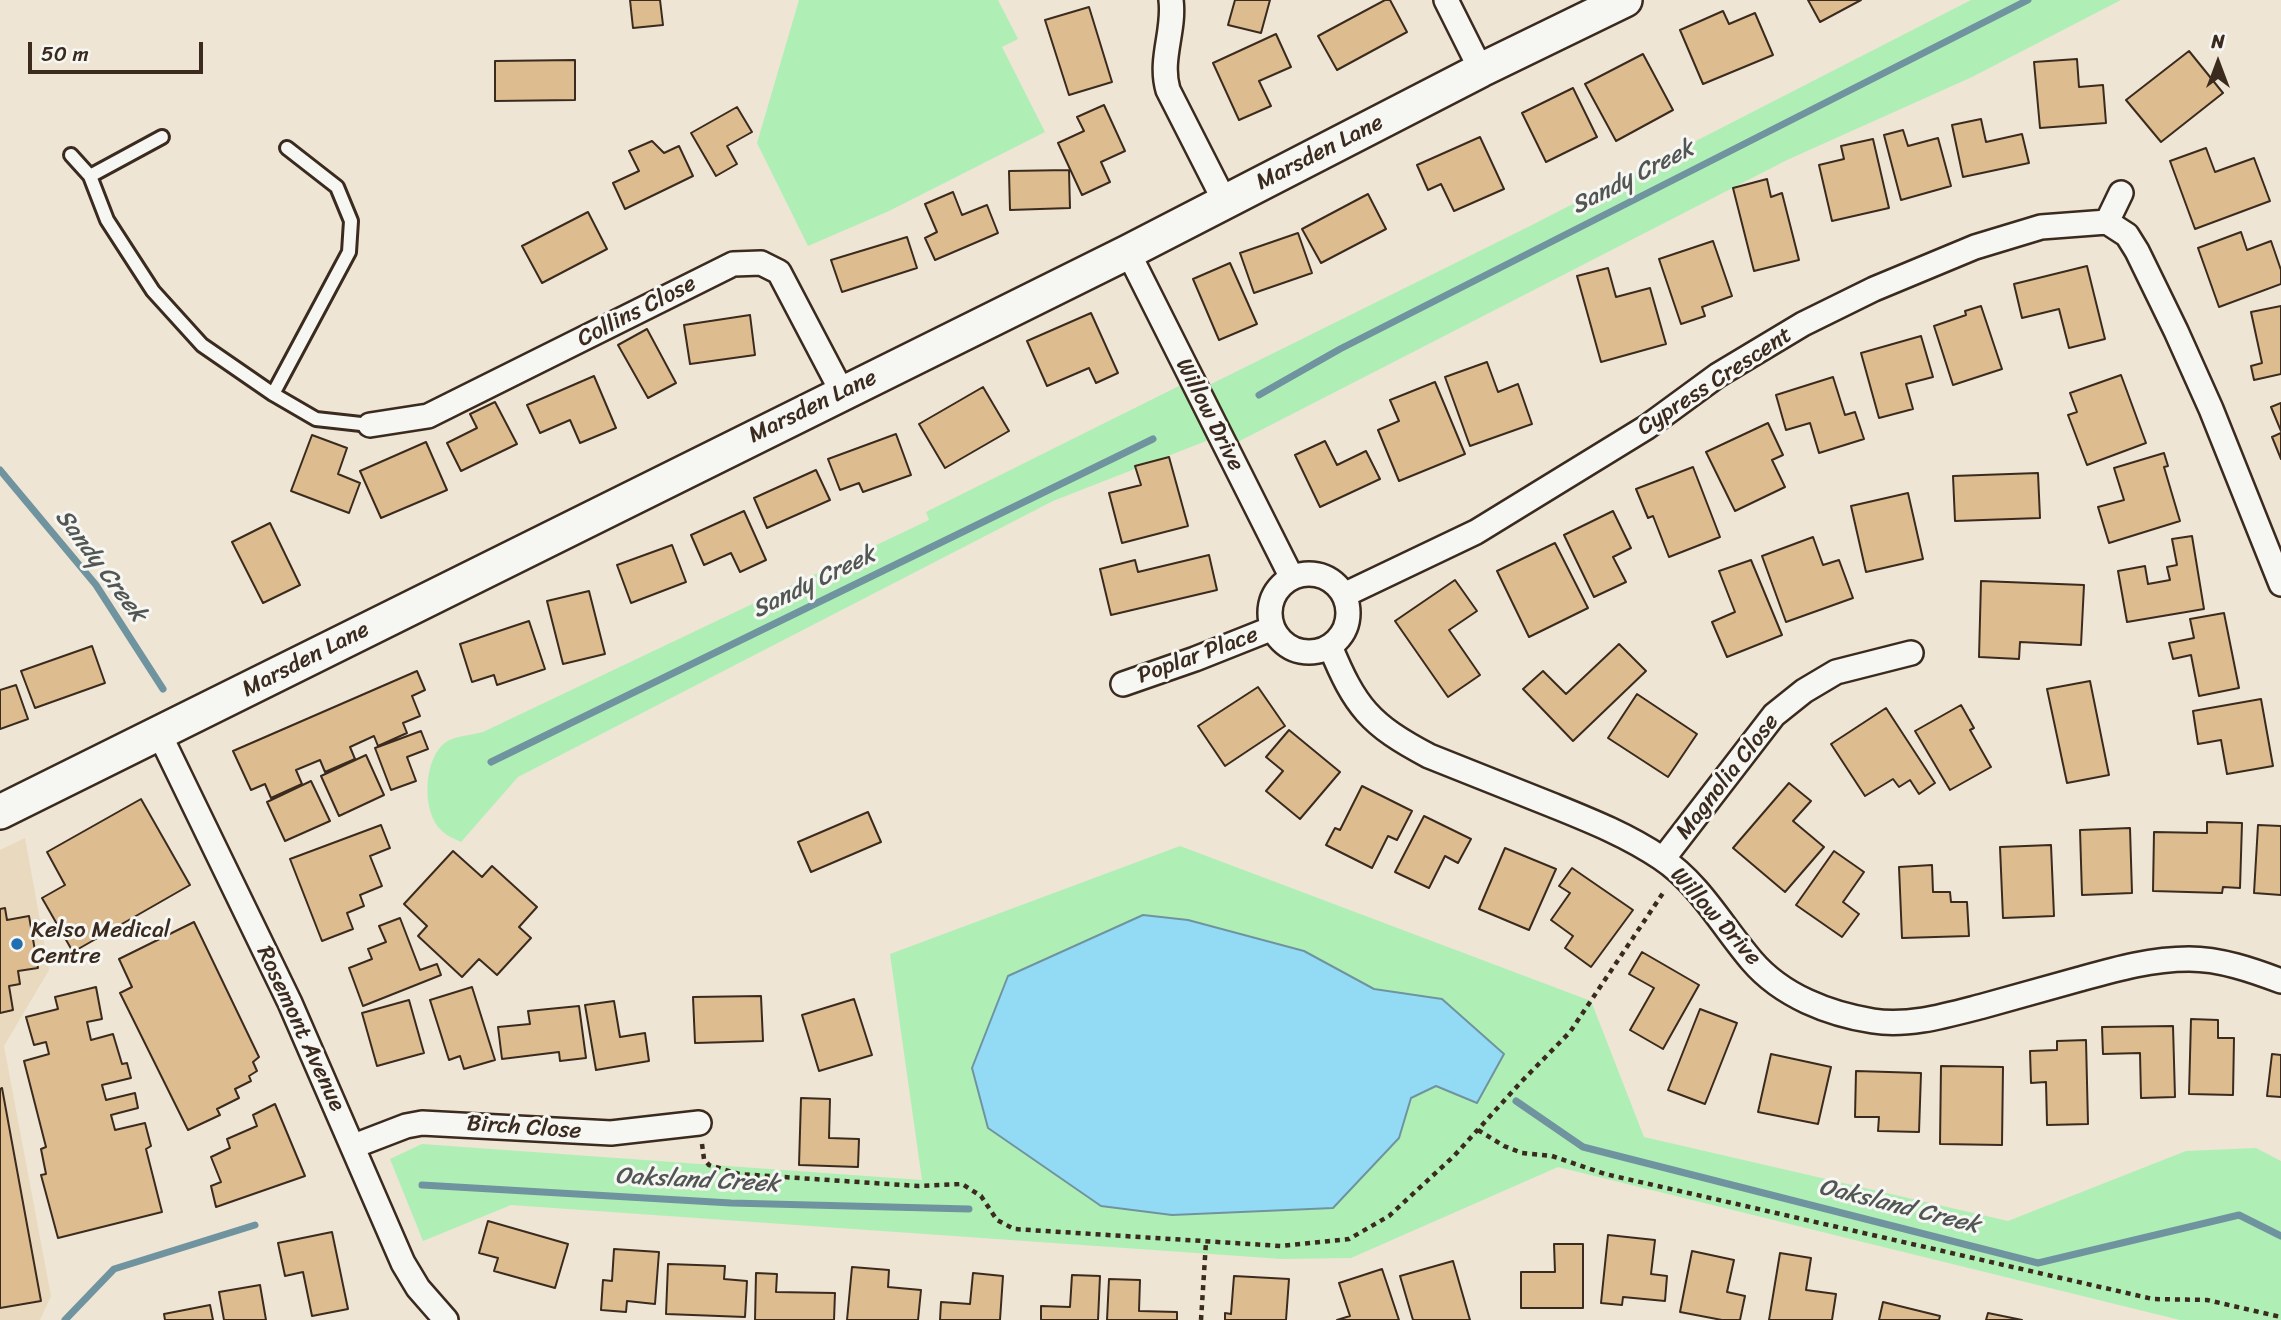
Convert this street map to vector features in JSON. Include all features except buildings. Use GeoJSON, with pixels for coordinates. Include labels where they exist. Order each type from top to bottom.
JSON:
{"type":"FeatureCollection","features":[{"type":"Feature","properties":{"kind":"main road","name":"Marsden Lane"},"geometry":{"type":"LineString","coordinates":[[0,812],[1128,251],[1481,70],[1625,0]]}},
{"type":"Feature","properties":{"kind":"street"},"geometry":{"type":"LineString","coordinates":[[1171,0],[1172,18],[1164,78],[1226,202]]}},
{"type":"Feature","properties":{"kind":"street"},"geometry":{"type":"LineString","coordinates":[[1446,0],[1481,70]]}},
{"type":"Feature","properties":{"kind":"street"},"geometry":{"type":"LineString","coordinates":[[2121,194],[2107,222],[2127,235],[2176,331],[2211,409],[2281,584]]}},
{"type":"Feature","properties":{"kind":"street","name":"Cypress Crescent"},"geometry":{"type":"LineString","coordinates":[[1344,595],[1476,532],[1647,427],[1718,375],[1803,324],[1874,289],[1975,247],[2041,227],[2107,222]]}},
{"type":"Feature","properties":{"kind":"street","name":"Willow Drive"},"geometry":{"type":"LineString","coordinates":[[1128,251],[1292,578]]}},
{"type":"Feature","properties":{"kind":"street","name":"Collins Close"},"geometry":{"type":"LineString","coordinates":[[370,425],[428,416],[733,264],[761,263],[779,272],[842,392]]}},
{"type":"Feature","properties":{"kind":"street"},"geometry":{"type":"LineString","coordinates":[[1307,574],[1322,576],[1335,583],[1344,595],[1348,609],[1347,623],[1341,636],[1330,646],[1314,652],[1297,650],[1283,642],[1273,628],[1270,613],[1273,599],[1280,587],[1292,578],[1307,574]]}},
{"type":"Feature","properties":{"kind":"street","name":"Poplar Place"},"geometry":{"type":"LineString","coordinates":[[1123,684],[1273,628]]}},
{"type":"Feature","properties":{"kind":"street","name":"Willow Drive"},"geometry":{"type":"LineString","coordinates":[[1330,646],[1346,684],[1361,707],[1399,740],[1429,756],[1623,835],[1670,865],[1707,902],[1754,964],[1786,989],[1831,1011],[1873,1021],[1907,1022],[1963,1012],[2133,964],[2163,960],[2191,959],[2220,963],[2281,981]]}},
{"type":"Feature","properties":{"kind":"street","name":"Magnolia Close"},"geometry":{"type":"LineString","coordinates":[[1670,865],[1774,715],[1804,691],[1836,672],[1911,653]]}},
{"type":"Feature","properties":{"kind":"street","name":"Rosemont Avenue"},"geometry":{"type":"LineString","coordinates":[[159,733],[290,1003],[403,1263],[418,1288],[446,1320]]}},
{"type":"Feature","properties":{"kind":"street","name":"Birch Close"},"geometry":{"type":"LineString","coordinates":[[354,1146],[422,1122],[611,1133],[699,1123]]}},
{"type":"Feature","properties":{"kind":"lane"},"geometry":{"type":"LineString","coordinates":[[90,176],[162,137]]}},
{"type":"Feature","properties":{"kind":"lane"},"geometry":{"type":"LineString","coordinates":[[273,394],[349,252],[351,221],[337,187],[286,148]]}},
{"type":"Feature","properties":{"kind":"lane"},"geometry":{"type":"LineString","coordinates":[[71,155],[90,176],[107,220],[153,291],[202,345],[273,394],[316,419],[370,425]]}},
{"type":"Feature","properties":{"kind":"path"},"geometry":{"type":"LineString","coordinates":[[699,1123],[704,1159],[709,1165],[739,1174],[918,1186],[961,1184],[981,1196],[998,1220],[1014,1229],[1281,1246],[1349,1239],[1389,1216],[1454,1156],[1570,1032],[1670,865]]}},
{"type":"Feature","properties":{"kind":"path"},"geometry":{"type":"LineString","coordinates":[[1478,1130],[1504,1146],[1522,1153],[1552,1156],[1619,1177],[2153,1299],[2207,1300],[2281,1317]]}},
{"type":"Feature","properties":{"kind":"path"},"geometry":{"type":"LineString","coordinates":[[1201,1320],[1206,1242]]}},
{"type":"Feature","properties":{"kind":"shaded area"},"geometry":{"type":"Polygon","coordinates":[[[25,838],[49,970],[4,1046],[51,1296],[40,1320],[0,1320],[0,850],[25,838]]]}},
{"type":"Feature","properties":{"kind":"green space"},"geometry":{"type":"Polygon","coordinates":[[[799,0],[998,0],[1018,39],[1002,47],[1045,132],[889,211],[808,246],[757,143],[799,0]]]}},
{"type":"Feature","properties":{"kind":"green space"},"geometry":{"type":"Polygon","coordinates":[[[1971,0],[2121,0],[1972,77],[1787,160],[1226,448],[1219,436],[1053,501],[518,777],[461,842],[444,833],[435,823],[428,799],[429,772],[438,750],[446,742],[483,732],[929,520],[926,512],[1191,380],[1197,391],[1528,227],[1971,0]]]}},
{"type":"Feature","properties":{"kind":"green space"},"geometry":{"type":"Polygon","coordinates":[[[1180,846],[1591,1001],[1644,1137],[2008,1221],[2186,1151],[2256,1148],[2281,1161],[2281,1320],[2180,1320],[1558,1167],[1351,1258],[1282,1259],[511,1205],[423,1241],[390,1159],[422,1144],[922,1180],[890,954],[1180,846]]]}},
{"type":"Feature","properties":{"kind":"water"},"geometry":{"type":"Polygon","coordinates":[[[1143,915],[1188,920],[1304,951],[1374,989],[1442,999],[1504,1054],[1477,1103],[1436,1086],[1411,1098],[1399,1138],[1333,1208],[1172,1215],[1101,1206],[988,1128],[972,1068],[1008,976],[1143,915]]]}},
{"type":"Feature","properties":{"kind":"waterway","name":"Sandy Creek"},"geometry":{"type":"LineString","coordinates":[[1259,395],[1340,349],[2028,0]]}},
{"type":"Feature","properties":{"kind":"waterway","name":"Sandy Creek"},"geometry":{"type":"LineString","coordinates":[[491,762],[1153,439]]}},
{"type":"Feature","properties":{"kind":"waterway","name":"Sandy Creek"},"geometry":{"type":"LineString","coordinates":[[0,470],[96,585],[163,689]]}},
{"type":"Feature","properties":{"kind":"waterway","name":"Oaksland Creek"},"geometry":{"type":"LineString","coordinates":[[1516,1101],[1583,1147],[2038,1263],[2239,1215],[2281,1236]]}},
{"type":"Feature","properties":{"kind":"waterway","name":"Oaksland Creek"},"geometry":{"type":"LineString","coordinates":[[422,1185],[731,1203],[969,1209]]}},
{"type":"Feature","properties":{"kind":"waterway","name":"Oaksland Creek"},"geometry":{"type":"LineString","coordinates":[[65,1320],[114,1269],[255,1225]]}},
{"type":"Feature","properties":{"kind":"place","name":"Kelso Medical Centre"},"geometry":{"type":"Point","coordinates":[17,944]}}]}
